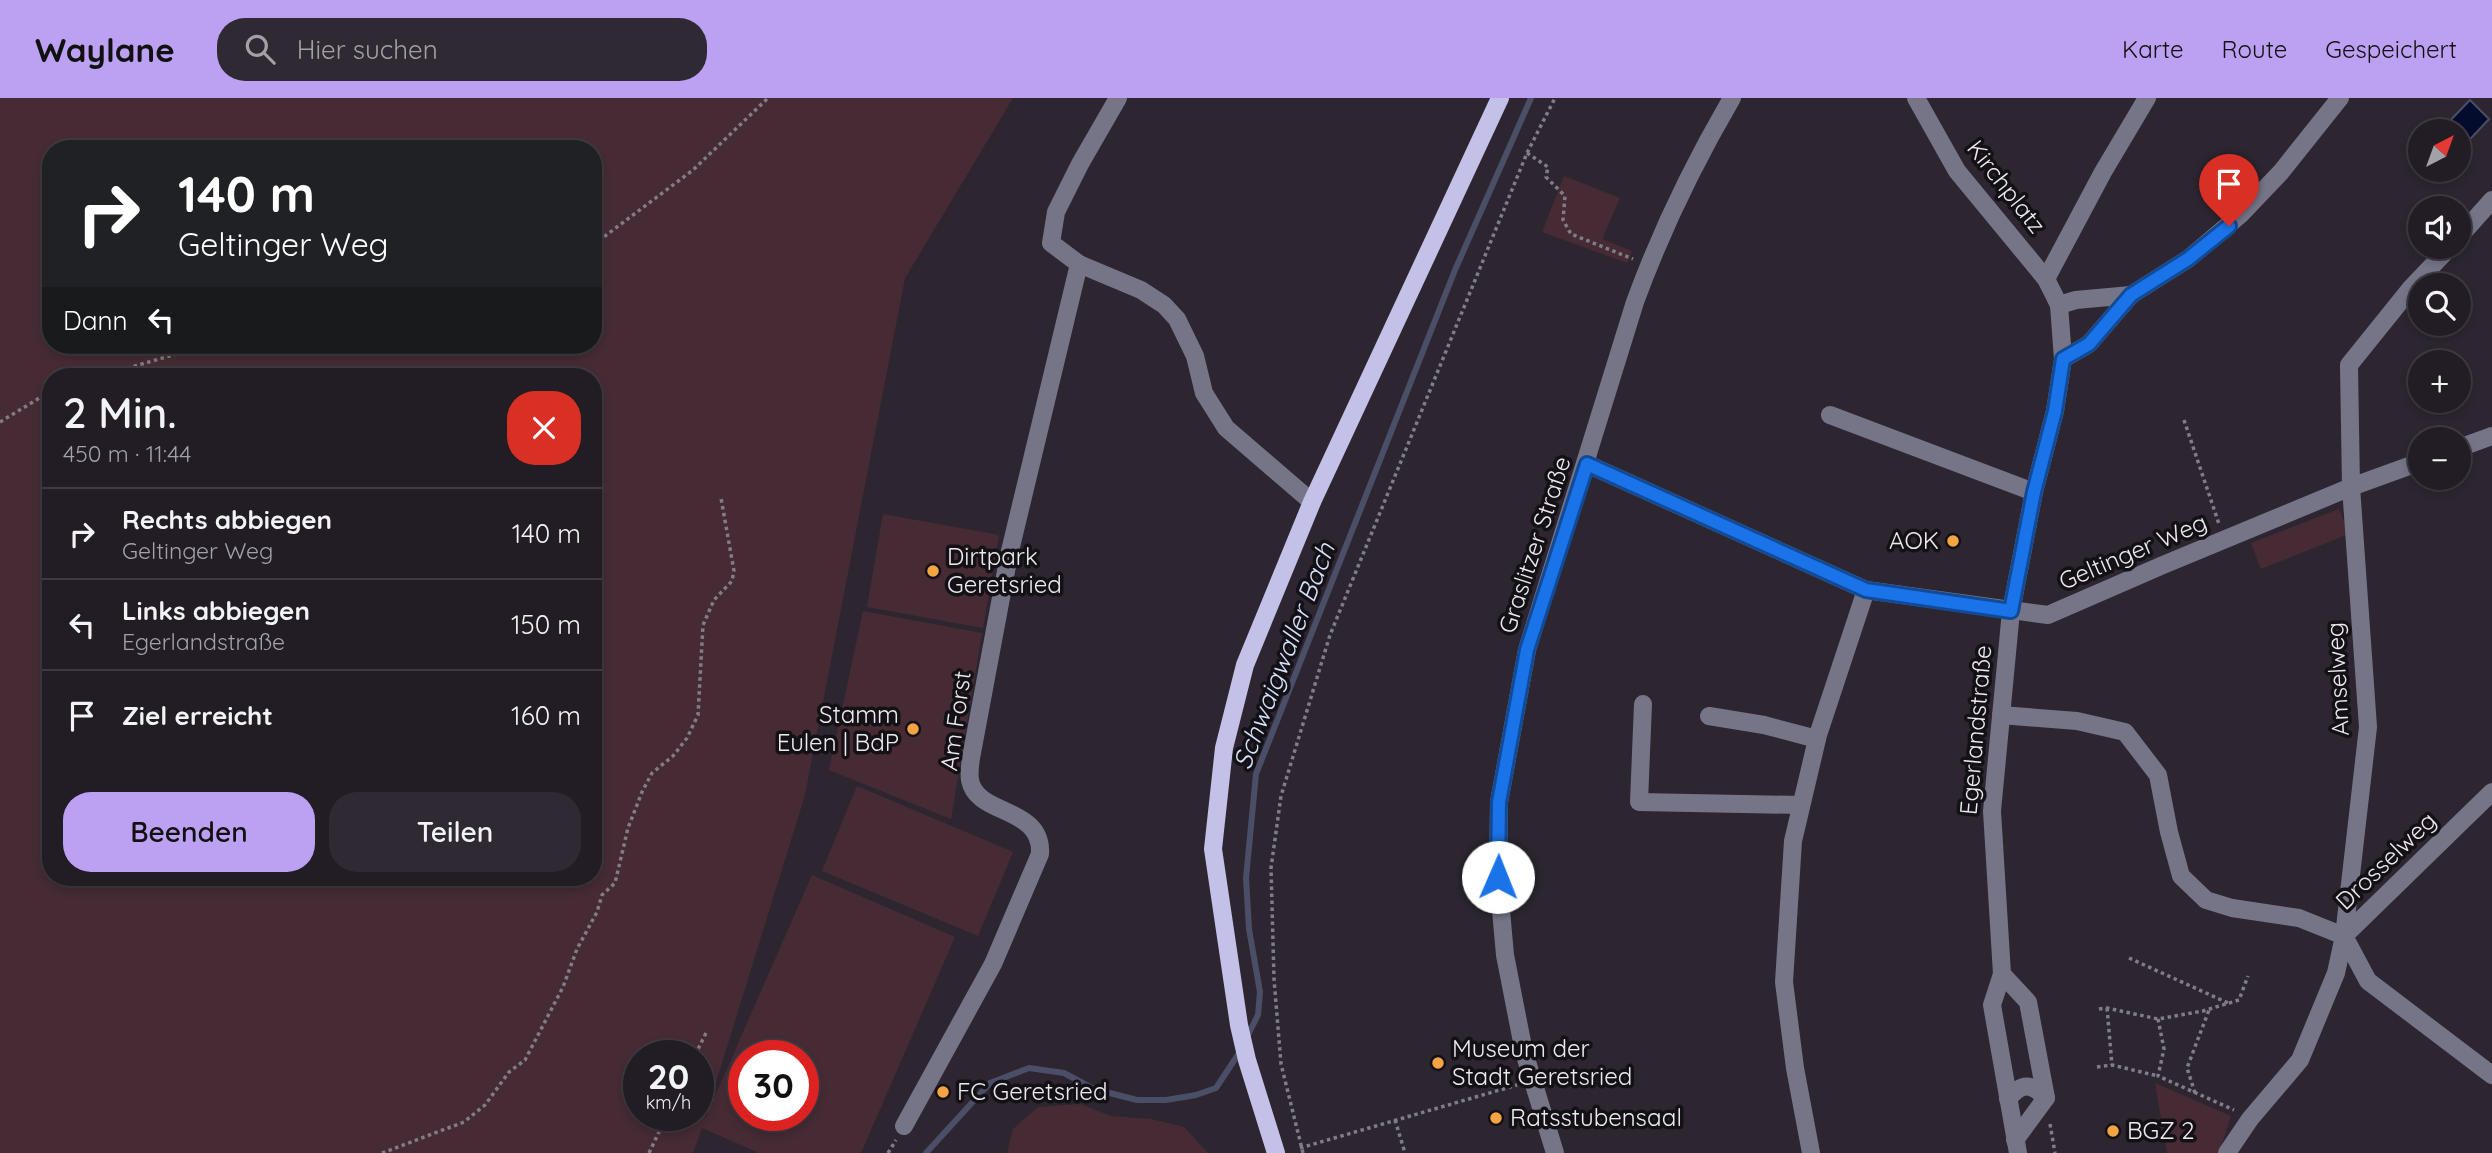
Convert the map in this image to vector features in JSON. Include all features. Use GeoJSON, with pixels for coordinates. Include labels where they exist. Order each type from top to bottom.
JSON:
{"type":"FeatureCollection","features":[{"type":"Feature","properties":{"kind":"main road"},"geometry":{"type":"LineString","coordinates":[[1276,1153],[1239,1025],[1213,849],[1224,748],[1245,665],[1312,502],[1500,98]]}},
{"type":"Feature","properties":{"kind":"street"},"geometry":{"type":"LineString","coordinates":[[1118,98],[1056,212],[1051,243],[1079,264],[1142,290],[1164,305],[1177,319],[1195,356],[1204,393],[1226,428],[1312,502]]}},
{"type":"Feature","properties":{"kind":"street","name":"Graslitzer Straße"},"geometry":{"type":"LineString","coordinates":[[1555,1153],[1524,1052],[1505,955],[1498,877],[1499,802],[1527,650],[1587,464],[1635,302],[1648,266],[1682,193],[1732,98]]}},
{"type":"Feature","properties":{"kind":"street","name":"Kirchplatz"},"geometry":{"type":"LineString","coordinates":[[1916,98],[1957,171],[2046,279],[2059,305]]}},
{"type":"Feature","properties":{"kind":"street"},"geometry":{"type":"LineString","coordinates":[[2046,279],[2103,172],[2147,98]]}},
{"type":"Feature","properties":{"kind":"street"},"geometry":{"type":"LineString","coordinates":[[2063,359],[2089,344],[2131,295],[2188,259],[2240,215],[2281,172],[2340,98]]}},
{"type":"Feature","properties":{"kind":"street"},"geometry":{"type":"LineString","coordinates":[[2471,224],[2492,200]]}},
{"type":"Feature","properties":{"kind":"street","name":"Amselweg"},"geometry":{"type":"LineString","coordinates":[[2227,1153],[2252,1116],[2300,1060],[2336,973],[2344,936],[2368,727],[2351,487],[2349,365],[2411,288],[2439,259]]}},
{"type":"Feature","properties":{"kind":"street","name":"Am Forst"},"geometry":{"type":"LineString","coordinates":[[904,1126],[993,964],[1040,853],[1041,840],[1033,827],[977,795],[970,781],[971,758],[1009,555],[1079,264]]}},
{"type":"Feature","properties":{"kind":"street"},"geometry":{"type":"LineString","coordinates":[[2059,305],[2076,300],[2131,295]]}},
{"type":"Feature","properties":{"kind":"street","name":"Egerlandstraße"},"geometry":{"type":"LineString","coordinates":[[2017,1147],[1992,1005],[2003,974],[1992,811],[2011,611],[2034,492],[2055,411],[2063,359],[2059,305]]}},
{"type":"Feature","properties":{"kind":"street"},"geometry":{"type":"LineString","coordinates":[[1830,415],[2034,492]]}},
{"type":"Feature","properties":{"kind":"street"},"geometry":{"type":"LineString","coordinates":[[2471,444],[2492,436]]}},
{"type":"Feature","properties":{"kind":"street","name":"Geltinger Weg"},"geometry":{"type":"LineString","coordinates":[[1587,464],[1866,590],[2048,615],[2351,487],[2408,466]]}},
{"type":"Feature","properties":{"kind":"street"},"geometry":{"type":"LineString","coordinates":[[1811,1153],[1795,1068],[1784,982],[1793,841],[1817,739],[1866,590]]}},
{"type":"Feature","properties":{"kind":"street"},"geometry":{"type":"LineString","coordinates":[[1643,704],[1639,802],[1800,805]]}},
{"type":"Feature","properties":{"kind":"street","name":"Drosselweg"},"geometry":{"type":"LineString","coordinates":[[2001,715],[2077,721],[2125,732],[2158,775],[2181,876],[2206,900],[2232,908],[2299,918],[2344,936],[2492,792]]}},
{"type":"Feature","properties":{"kind":"street"},"geometry":{"type":"LineString","coordinates":[[1709,716],[1764,725],[1817,739]]}},
{"type":"Feature","properties":{"kind":"street"},"geometry":{"type":"LineString","coordinates":[[2344,936],[2368,981],[2492,1075]]}},
{"type":"Feature","properties":{"kind":"street"},"geometry":{"type":"LineString","coordinates":[[2003,974],[2028,1002],[2046,1098]]}},
{"type":"Feature","properties":{"kind":"street"},"geometry":{"type":"LineString","coordinates":[[2008,1099],[2016,1089],[2023,1087],[2037,1089],[2046,1098]]}},
{"type":"Feature","properties":{"kind":"street","name":"Egerlandstraße"},"geometry":{"type":"LineString","coordinates":[[2017,1147],[2046,1098]]}},
{"type":"Feature","properties":{"kind":"path"},"geometry":{"type":"LineString","coordinates":[[602,238],[693,170],[768,98]]}},
{"type":"Feature","properties":{"kind":"path"},"geometry":{"type":"LineString","coordinates":[[1533,1080],[1301,1150],[1281,1064],[1274,979],[1271,868],[1281,796],[1330,635],[1527,153],[1555,98]]}},
{"type":"Feature","properties":{"kind":"path"},"geometry":{"type":"LineString","coordinates":[[1527,153],[1548,167],[1546,177],[1565,196],[1563,220],[1571,234],[1648,266]]}},
{"type":"Feature","properties":{"kind":"path"},"geometry":{"type":"LineString","coordinates":[[128,368],[177,354]]}},
{"type":"Feature","properties":{"kind":"path"},"geometry":{"type":"LineString","coordinates":[[0,422],[42,396]]}},
{"type":"Feature","properties":{"kind":"path"},"geometry":{"type":"LineString","coordinates":[[2184,420],[2224,540]]}},
{"type":"Feature","properties":{"kind":"path"},"geometry":{"type":"LineString","coordinates":[[382,1153],[464,1122],[485,1105],[509,1072],[525,1060],[562,987],[577,949],[597,912],[602,895],[615,883],[628,828],[642,792],[652,773],[673,756],[687,738],[698,715],[703,625],[714,600],[732,581],[734,571],[722,498]]}},
{"type":"Feature","properties":{"kind":"path"},"geometry":{"type":"LineString","coordinates":[[2129,958],[2228,1003]]}},
{"type":"Feature","properties":{"kind":"path"},"geometry":{"type":"LineString","coordinates":[[2099,1009],[2107,1008],[2158,1019],[2209,1010],[2239,1000],[2248,976]]}},
{"type":"Feature","properties":{"kind":"path"},"geometry":{"type":"LineString","coordinates":[[2107,1008],[2112,1065]]}},
{"type":"Feature","properties":{"kind":"path"},"geometry":{"type":"LineString","coordinates":[[2195,1093],[2187,1068],[2209,1010]]}},
{"type":"Feature","properties":{"kind":"path"},"geometry":{"type":"LineString","coordinates":[[2158,1019],[2164,1049],[2158,1076]]}},
{"type":"Feature","properties":{"kind":"path"},"geometry":{"type":"LineString","coordinates":[[703,1040],[706,1034]]}},
{"type":"Feature","properties":{"kind":"path"},"geometry":{"type":"LineString","coordinates":[[2097,1066],[2112,1065],[2158,1076],[2252,1116]]}},
{"type":"Feature","properties":{"kind":"path"},"geometry":{"type":"LineString","coordinates":[[1395,1120],[1405,1153]]}},
{"type":"Feature","properties":{"kind":"path"},"geometry":{"type":"LineString","coordinates":[[649,1153],[659,1131]]}},
{"type":"Feature","properties":{"kind":"shaded area"},"geometry":{"type":"Polygon","coordinates":[[[0,98],[1013,98],[905,278],[805,795],[714,1089],[714,1040],[623,1040],[623,1131],[701,1131],[693,1153],[0,1153],[0,98]]]}},
{"type":"Feature","properties":{"kind":"shaded area"},"geometry":{"type":"Polygon","coordinates":[[[1564,176],[1620,198],[1602,239],[1632,251],[1627,263],[1542,232],[1564,176]]]}},
{"type":"Feature","properties":{"kind":"shaded area"},"geometry":{"type":"Polygon","coordinates":[[[2339,509],[2349,534],[2261,569],[2251,543],[2339,509]]]}},
{"type":"Feature","properties":{"kind":"shaded area","name":"Dirtpark Geretsried"},"geometry":{"type":"Polygon","coordinates":[[[883,514],[999,535],[983,628],[867,607],[883,514]]]}},
{"type":"Feature","properties":{"kind":"shaded area"},"geometry":{"type":"Polygon","coordinates":[[[863,611],[982,633],[951,819],[829,770],[863,611]]]}},
{"type":"Feature","properties":{"kind":"shaded area"},"geometry":{"type":"Polygon","coordinates":[[[857,786],[1013,852],[978,936],[822,871],[857,786]]]}},
{"type":"Feature","properties":{"kind":"shaded area"},"geometry":{"type":"Polygon","coordinates":[[[812,875],[955,937],[861,1153],[759,1153],[709,1131],[714,1131],[714,1098],[728,1066],[728,1131],[819,1131],[819,1040],[740,1040],[812,875]]]}},
{"type":"Feature","properties":{"kind":"shaded area"},"geometry":{"type":"Polygon","coordinates":[[[2155,1083],[2231,1116],[2219,1153],[2167,1153],[2155,1083]]]}},
{"type":"Feature","properties":{"kind":"shaded area"},"geometry":{"type":"Polygon","coordinates":[[[1080,1104],[1111,1116],[1151,1119],[1184,1127],[1208,1153],[1007,1153],[1013,1129],[1038,1107],[1080,1104]]]}},
{"type":"Feature","properties":{"kind":"water"},"geometry":{"type":"Polygon","coordinates":[[[2470,100],[2489,119],[2471,138],[2471,119],[2452,119],[2470,100]]]}},
{"type":"Feature","properties":{"kind":"waterway","name":"Schwaigwaller Bach"},"geometry":{"type":"LineString","coordinates":[[1247,1037],[1258,1015],[1260,992],[1249,929],[1246,878],[1256,774],[1455,270],[1531,98]]}},
{"type":"Feature","properties":{"kind":"waterway","name":"Schwaigwaller Bach"},"geometry":{"type":"LineString","coordinates":[[926,1153],[990,1083],[1029,1068],[1064,1073],[1094,1089],[1137,1100],[1166,1100],[1196,1095],[1216,1088],[1241,1050]]}},
{"type":"Feature","properties":{"kind":"place","name":"AOK"},"geometry":{"type":"Point","coordinates":[1953,541]}},
{"type":"Feature","properties":{"kind":"place","name":"Dirtpark Geretsried"},"geometry":{"type":"Point","coordinates":[933,571]}},
{"type":"Feature","properties":{"kind":"place","name":"Stamm Eulen | BdP"},"geometry":{"type":"Point","coordinates":[913,729]}},
{"type":"Feature","properties":{"kind":"place","name":"Museum der Stadt Geretsried"},"geometry":{"type":"Point","coordinates":[1438,1063]}},
{"type":"Feature","properties":{"kind":"place","name":"FC Geretsried"},"geometry":{"type":"Point","coordinates":[943,1092]}},
{"type":"Feature","properties":{"kind":"place","name":"Ratsstubensaal"},"geometry":{"type":"Point","coordinates":[1496,1118]}},
{"type":"Feature","properties":{"kind":"place","name":"BGZ 2"},"geometry":{"type":"Point","coordinates":[2113,1131]}},
{"type":"Feature","properties":{"kind":"route"},"geometry":{"type":"LineString","coordinates":[[1498,877],[1499,802],[1527,650],[1587,464],[1866,590],[2011,611],[2034,492],[2055,411],[2063,359],[2089,344],[2131,295],[2188,259],[2229,226]]}}]}
